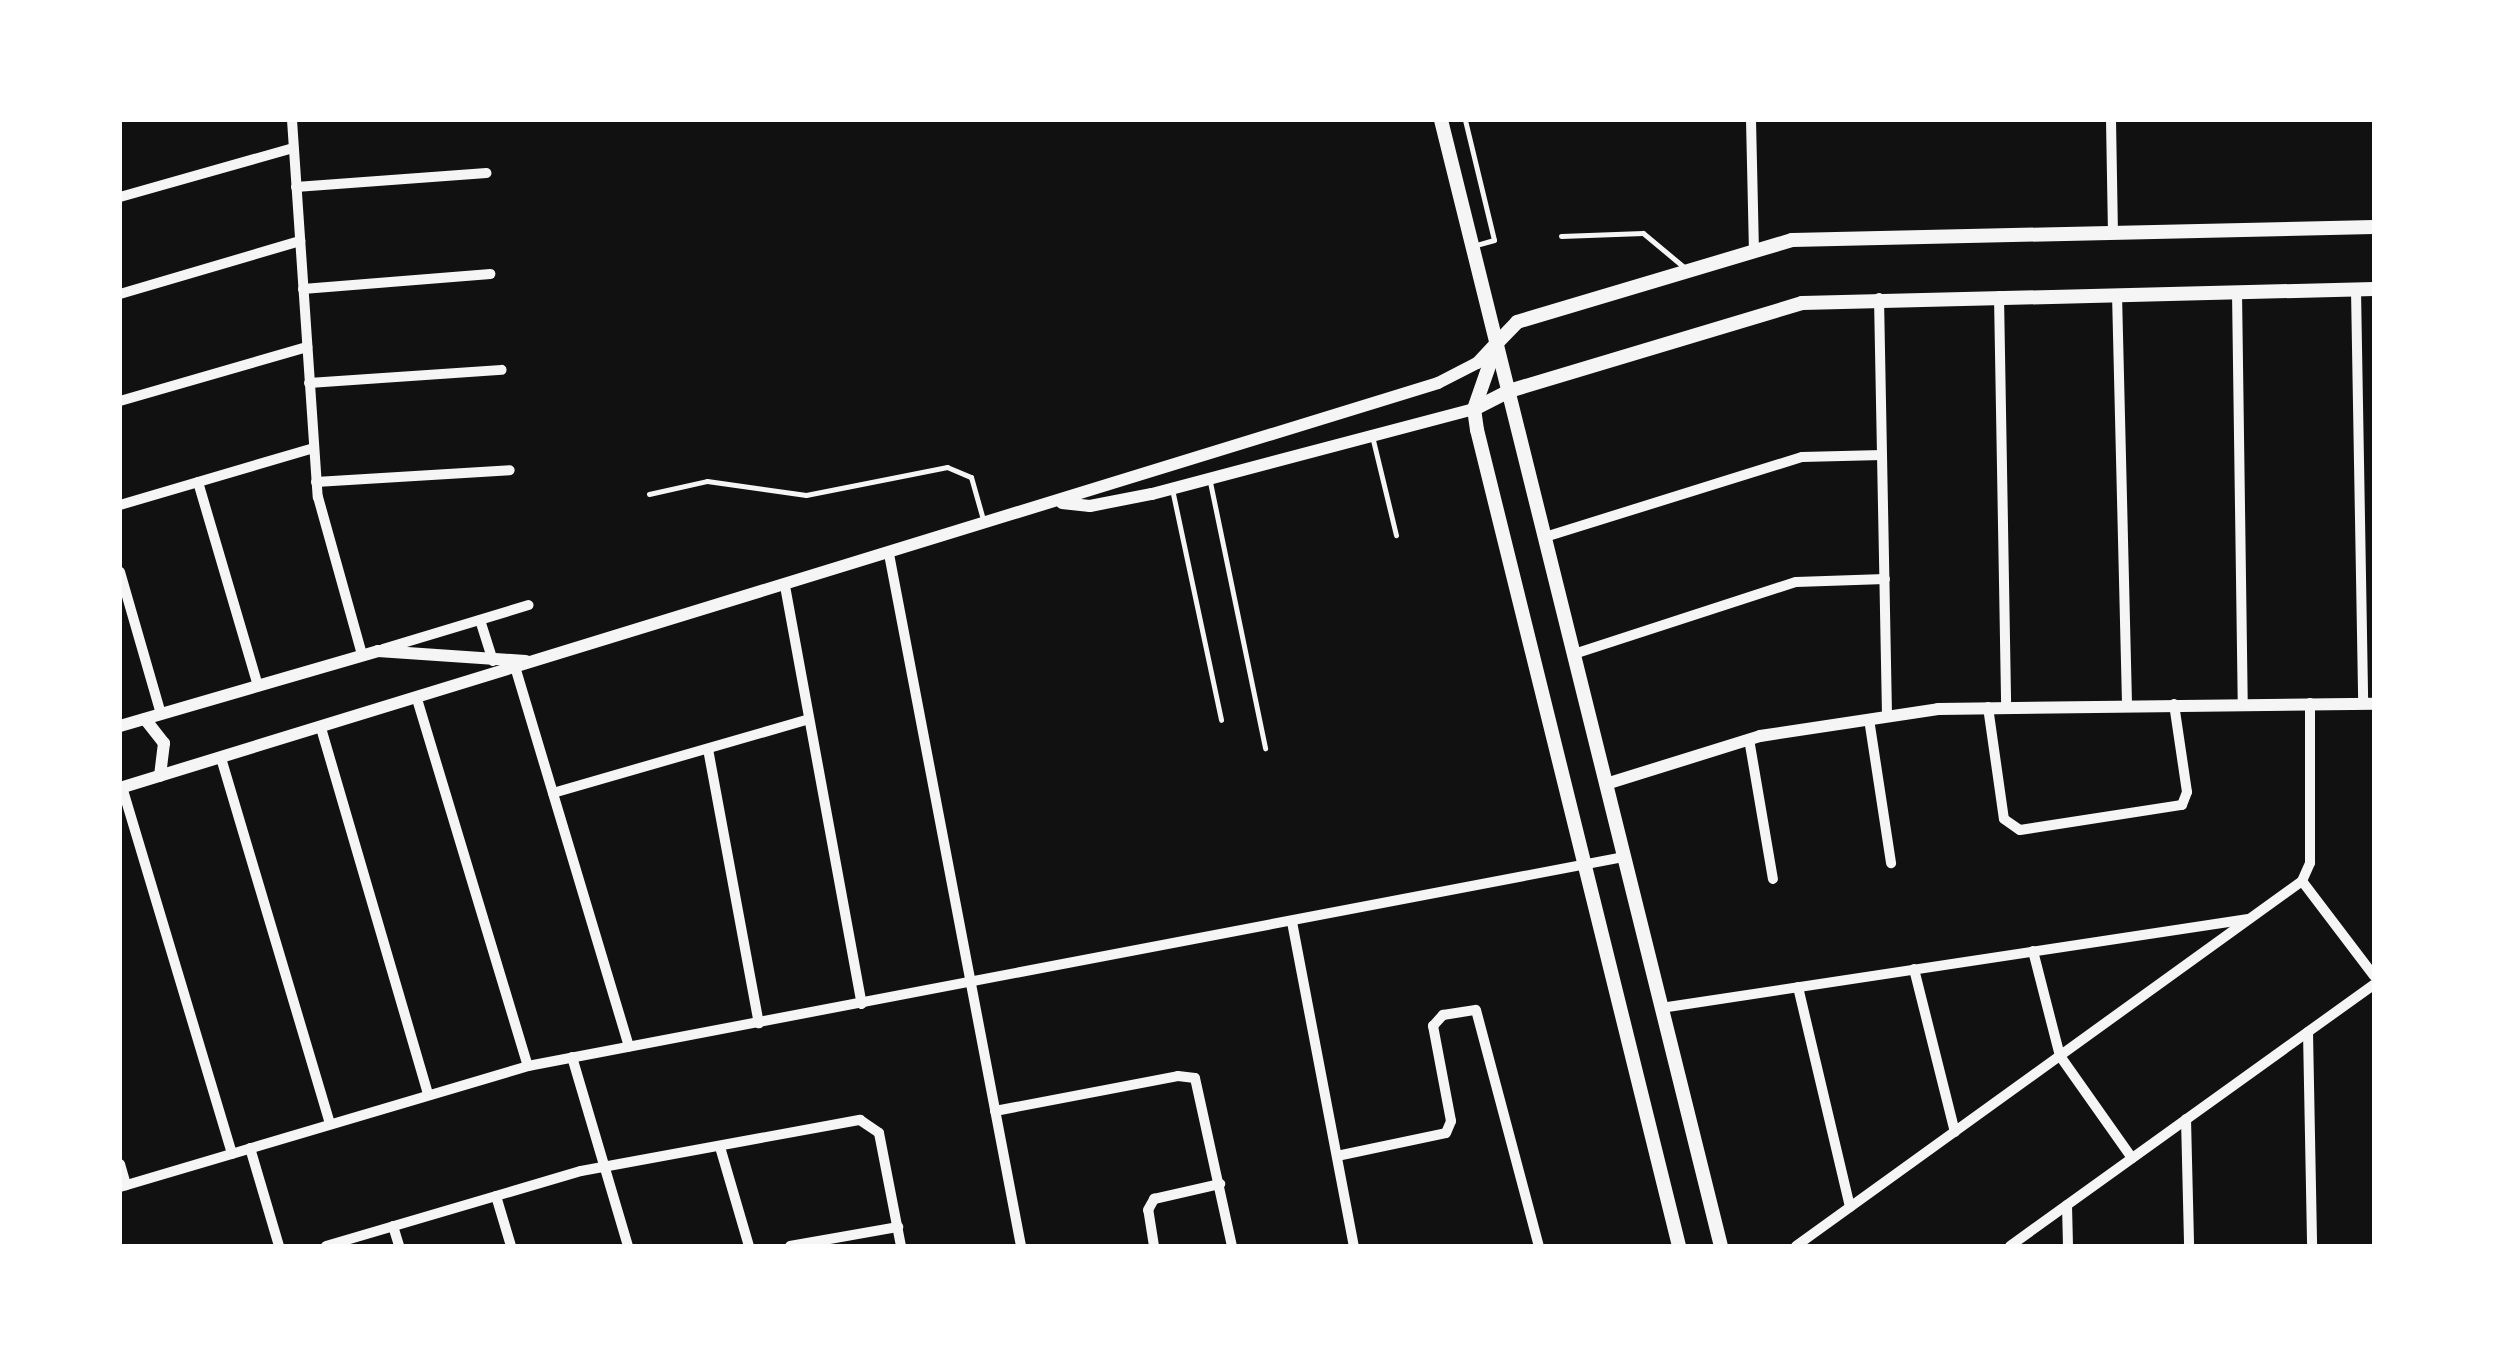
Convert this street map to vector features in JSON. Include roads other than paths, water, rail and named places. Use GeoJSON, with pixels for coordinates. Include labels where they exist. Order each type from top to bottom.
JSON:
{"type":"FeatureCollection","features":[{"type":"Feature","properties":{"kind":"main road"},"geometry":{"type":"LineString","coordinates":[[1441,120],[1720,1246]]}},
{"type":"Feature","properties":{"kind":"main road"},"geometry":{"type":"LineString","coordinates":[[1679,1246],[1474,409],[1497,342],[1518,322],[1686,268],[1754,248],[1826,237],[2374,226]]}},
{"type":"Feature","properties":{"kind":"main road"},"geometry":{"type":"LineString","coordinates":[[1474,409],[1509,392],[1783,306],[1880,298],[2374,290]]}},
{"type":"Feature","properties":{"kind":"street"},"geometry":{"type":"LineString","coordinates":[[292,120],[316,482],[362,655]]}},
{"type":"Feature","properties":{"kind":"street"},"geometry":{"type":"LineString","coordinates":[[1751,120],[1754,248]]}},
{"type":"Feature","properties":{"kind":"street"},"geometry":{"type":"LineString","coordinates":[[2110,120],[2113,232]]}},
{"type":"Feature","properties":{"kind":"street"},"geometry":{"type":"LineString","coordinates":[[120,196],[294,148]]}},
{"type":"Feature","properties":{"kind":"street"},"geometry":{"type":"LineString","coordinates":[[296,187],[486,174]]}},
{"type":"Feature","properties":{"kind":"street"},"geometry":{"type":"LineString","coordinates":[[120,294],[300,241]]}},
{"type":"Feature","properties":{"kind":"street"},"geometry":{"type":"LineString","coordinates":[[303,289],[490,274]]}},
{"type":"Feature","properties":{"kind":"street"},"geometry":{"type":"LineString","coordinates":[[1606,784],[1750,740],[1887,716],[1988,706],[2368,704],[2356,290]]}},
{"type":"Feature","properties":{"kind":"street"},"geometry":{"type":"LineString","coordinates":[[2237,292],[2243,704]]}},
{"type":"Feature","properties":{"kind":"street"},"geometry":{"type":"LineString","coordinates":[[2117,294],[2126,705]]}},
{"type":"Feature","properties":{"kind":"street"},"geometry":{"type":"LineString","coordinates":[[1999,296],[2006,706]]}},
{"type":"Feature","properties":{"kind":"street"},"geometry":{"type":"LineString","coordinates":[[1880,298],[1887,716]]}},
{"type":"Feature","properties":{"kind":"street"},"geometry":{"type":"LineString","coordinates":[[232,1154],[121,788],[516,670],[1458,376],[1497,342]]}},
{"type":"Feature","properties":{"kind":"street"},"geometry":{"type":"LineString","coordinates":[[120,401],[306,347]]}},
{"type":"Feature","properties":{"kind":"street"},"geometry":{"type":"LineString","coordinates":[[309,382],[502,370]]}},
{"type":"Feature","properties":{"kind":"street"},"geometry":{"type":"LineString","coordinates":[[1054,502],[1090,506],[1172,488],[1474,409]]}},
{"type":"Feature","properties":{"kind":"street"},"geometry":{"type":"LineString","coordinates":[[120,505],[314,448]]}},
{"type":"Feature","properties":{"kind":"street"},"geometry":{"type":"LineString","coordinates":[[1545,538],[1802,457],[1882,454]]}},
{"type":"Feature","properties":{"kind":"street"},"geometry":{"type":"LineString","coordinates":[[316,482],[510,470]]}},
{"type":"Feature","properties":{"kind":"street"},"geometry":{"type":"LineString","coordinates":[[198,482],[258,686]]}},
{"type":"Feature","properties":{"kind":"street"},"geometry":{"type":"LineString","coordinates":[[889,554],[1021,1246]]}},
{"type":"Feature","properties":{"kind":"street"},"geometry":{"type":"LineString","coordinates":[[120,572],[161,714]]}},
{"type":"Feature","properties":{"kind":"street"},"geometry":{"type":"LineString","coordinates":[[1574,654],[1796,582],[1884,579]]}},
{"type":"Feature","properties":{"kind":"street"},"geometry":{"type":"LineString","coordinates":[[785,586],[862,1004]]}},
{"type":"Feature","properties":{"kind":"street"},"geometry":{"type":"LineString","coordinates":[[120,726],[528,604]]}},
{"type":"Feature","properties":{"kind":"street"},"geometry":{"type":"LineString","coordinates":[[480,620],[492,661]]}},
{"type":"Feature","properties":{"kind":"street"},"geometry":{"type":"LineString","coordinates":[[378,651],[492,661],[548,660]]}},
{"type":"Feature","properties":{"kind":"street"},"geometry":{"type":"LineString","coordinates":[[516,670],[629,1046]]}},
{"type":"Feature","properties":{"kind":"street"},"geometry":{"type":"LineString","coordinates":[[418,700],[528,1066]]}},
{"type":"Feature","properties":{"kind":"street"},"geometry":{"type":"LineString","coordinates":[[1796,1246],[2302,881],[2310,863],[2310,703]]}},
{"type":"Feature","properties":{"kind":"street"},"geometry":{"type":"LineString","coordinates":[[1988,706],[2004,819],[2020,830],[2182,805],[2187,792],[2174,704]]}},
{"type":"Feature","properties":{"kind":"street"},"geometry":{"type":"LineString","coordinates":[[145,719],[164,743],[160,776]]}},
{"type":"Feature","properties":{"kind":"street"},"geometry":{"type":"LineString","coordinates":[[553,793],[809,720]]}},
{"type":"Feature","properties":{"kind":"street"},"geometry":{"type":"LineString","coordinates":[[1869,720],[1890,863]]}},
{"type":"Feature","properties":{"kind":"street"},"geometry":{"type":"LineString","coordinates":[[321,728],[428,1095]]}},
{"type":"Feature","properties":{"kind":"street"},"geometry":{"type":"LineString","coordinates":[[1750,740],[1773,879]]}},
{"type":"Feature","properties":{"kind":"street"},"geometry":{"type":"LineString","coordinates":[[708,749],[760,1023]]}},
{"type":"Feature","properties":{"kind":"street"},"geometry":{"type":"LineString","coordinates":[[221,758],[330,1124]]}},
{"type":"Feature","properties":{"kind":"street"},"geometry":{"type":"LineString","coordinates":[[120,1164],[123,1186],[528,1066],[1624,857]]}},
{"type":"Feature","properties":{"kind":"street"},"geometry":{"type":"LineString","coordinates":[[2302,881],[2374,976]]}},
{"type":"Feature","properties":{"kind":"street"},"geometry":{"type":"LineString","coordinates":[[1661,1008],[2252,918]]}},
{"type":"Feature","properties":{"kind":"street"},"geometry":{"type":"LineString","coordinates":[[1292,922],[1354,1246]]}},
{"type":"Feature","properties":{"kind":"street"},"geometry":{"type":"LineString","coordinates":[[2034,952],[2060,1056],[2132,1158]]}},
{"type":"Feature","properties":{"kind":"street"},"geometry":{"type":"LineString","coordinates":[[1914,969],[1955,1132]]}},
{"type":"Feature","properties":{"kind":"street"},"geometry":{"type":"LineString","coordinates":[[2010,1246],[2374,984]]}},
{"type":"Feature","properties":{"kind":"street"},"geometry":{"type":"LineString","coordinates":[[1798,987],[1850,1207]]}},
{"type":"Feature","properties":{"kind":"street"},"geometry":{"type":"LineString","coordinates":[[1336,1156],[1449,1130],[1435,1021],[1478,1012],[1539,1246]]}},
{"type":"Feature","properties":{"kind":"street"},"geometry":{"type":"LineString","coordinates":[[2308,1032],[2312,1246]]}},
{"type":"Feature","properties":{"kind":"street"},"geometry":{"type":"LineString","coordinates":[[572,1057],[628,1246]]}},
{"type":"Feature","properties":{"kind":"street"},"geometry":{"type":"LineString","coordinates":[[995,1111],[1178,1076],[1195,1078],[1232,1246]]}},
{"type":"Feature","properties":{"kind":"street"},"geometry":{"type":"LineString","coordinates":[[2186,1119],[2189,1246]]}},
{"type":"Feature","properties":{"kind":"street"},"geometry":{"type":"LineString","coordinates":[[326,1246],[604,1168],[853,1121],[872,1125],[881,1139],[902,1246]]}},
{"type":"Feature","properties":{"kind":"street"},"geometry":{"type":"LineString","coordinates":[[720,1146],[749,1246]]}},
{"type":"Feature","properties":{"kind":"street"},"geometry":{"type":"LineString","coordinates":[[250,1148],[279,1246]]}},
{"type":"Feature","properties":{"kind":"street"},"geometry":{"type":"LineString","coordinates":[[1154,1246],[1150,1204],[1160,1196],[1220,1184]]}},
{"type":"Feature","properties":{"kind":"street"},"geometry":{"type":"LineString","coordinates":[[496,1196],[511,1246]]}},
{"type":"Feature","properties":{"kind":"street"},"geometry":{"type":"LineString","coordinates":[[2067,1205],[2068,1246]]}},
{"type":"Feature","properties":{"kind":"street"},"geometry":{"type":"LineString","coordinates":[[393,1226],[399,1246]]}},
{"type":"Feature","properties":{"kind":"street"},"geometry":{"type":"LineString","coordinates":[[790,1246],[898,1226]]}},
{"type":"Feature","properties":{"kind":"lane"},"geometry":{"type":"LineString","coordinates":[[1465,120],[1494,240],[1473,246]]}},
{"type":"Feature","properties":{"kind":"lane"},"geometry":{"type":"LineString","coordinates":[[1562,236],[1643,233],[1686,268]]}},
{"type":"Feature","properties":{"kind":"lane"},"geometry":{"type":"LineString","coordinates":[[1372,437],[1396,535]]}},
{"type":"Feature","properties":{"kind":"lane"},"geometry":{"type":"LineString","coordinates":[[649,494],[707,481],[806,495],[946,468],[971,478],[984,524]]}},
{"type":"Feature","properties":{"kind":"lane"},"geometry":{"type":"LineString","coordinates":[[1209,479],[1265,748]]}},
{"type":"Feature","properties":{"kind":"lane"},"geometry":{"type":"LineString","coordinates":[[1172,488],[1220,720]]}}]}
